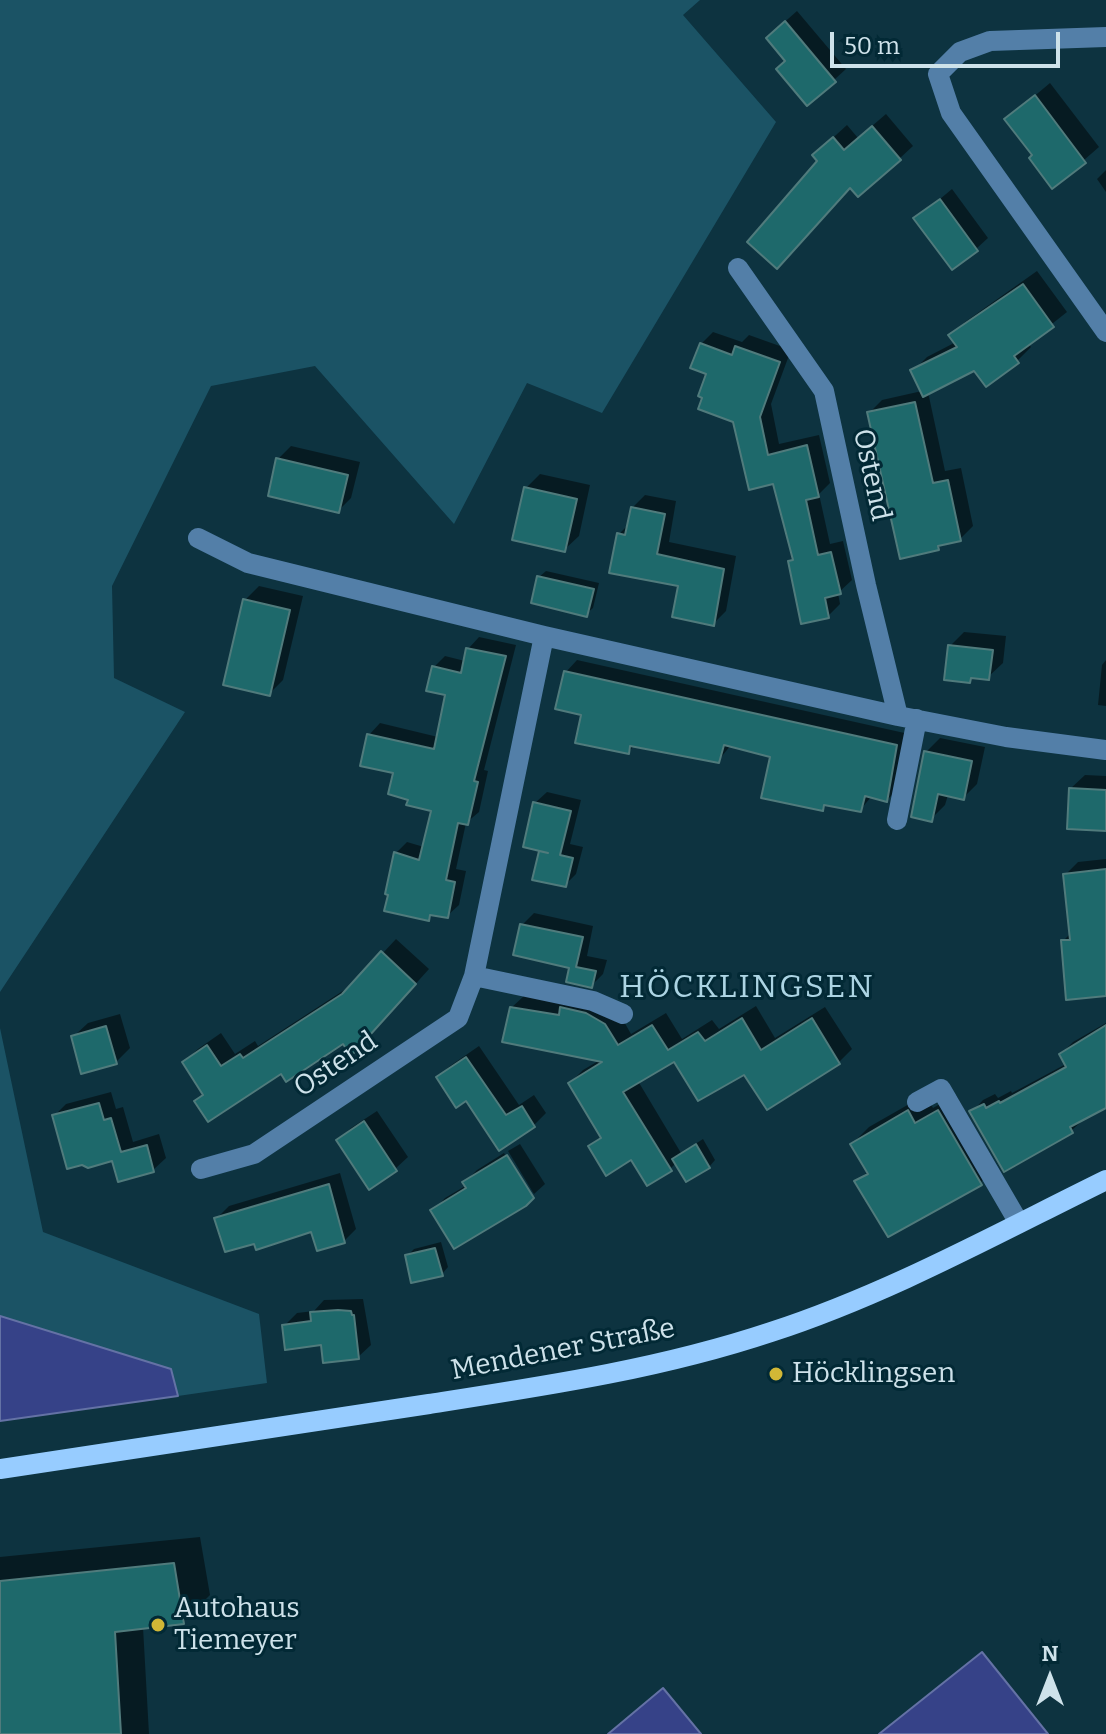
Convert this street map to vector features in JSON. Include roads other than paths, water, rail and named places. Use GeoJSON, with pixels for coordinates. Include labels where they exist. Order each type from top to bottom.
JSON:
{"type":"FeatureCollection","features":[{"type":"Feature","properties":{"kind":"main road","name":"Mendener Straße"},"geometry":{"type":"LineString","coordinates":[[0,1469],[630,1371],[769,1333],[839,1308],[1106,1180]]}},
{"type":"Feature","properties":{"kind":"street"},"geometry":{"type":"LineString","coordinates":[[1106,37],[990,41],[960,52],[938,74],[951,113],[1106,332]]}},
{"type":"Feature","properties":{"kind":"street","name":"Ostend"},"geometry":{"type":"LineString","coordinates":[[738,268],[824,391],[866,585],[908,718]]}},
{"type":"Feature","properties":{"kind":"street"},"geometry":{"type":"LineString","coordinates":[[198,538],[248,563],[544,636],[908,718],[1006,737],[1106,750]]}},
{"type":"Feature","properties":{"kind":"street","name":"Ostend"},"geometry":{"type":"LineString","coordinates":[[201,1169],[254,1154],[458,1018],[474,976],[544,636]]}},
{"type":"Feature","properties":{"kind":"street"},"geometry":{"type":"LineString","coordinates":[[897,820],[908,718]]}},
{"type":"Feature","properties":{"kind":"street"},"geometry":{"type":"LineString","coordinates":[[474,976],[593,1001],[623,1014]]}},
{"type":"Feature","properties":{"kind":"street"},"geometry":{"type":"LineString","coordinates":[[917,1102],[941,1089],[1019,1223]]}},
{"type":"Feature","properties":{"kind":"water"},"geometry":{"type":"Polygon","coordinates":[[[0,1316],[171,1369],[178,1396],[0,1421],[0,1316]]]}},
{"type":"Feature","properties":{"kind":"water"},"geometry":{"type":"Polygon","coordinates":[[[982,1652],[1048,1734],[879,1734],[982,1652]]]}},
{"type":"Feature","properties":{"kind":"water"},"geometry":{"type":"Polygon","coordinates":[[[663,1688],[701,1734],[608,1734],[663,1688]]]}},
{"type":"Feature","properties":{"kind":"place","name":"Höcklingsen"},"geometry":{"type":"Point","coordinates":[776,1374]}},
{"type":"Feature","properties":{"kind":"place","name":"Autohaus Tiemeyer"},"geometry":{"type":"Point","coordinates":[158,1625]}},
{"type":"Feature","properties":{"kind":"district","name":"HÖCKLINGSEN"},"geometry":{"type":"Point","coordinates":[747,988]}}]}
